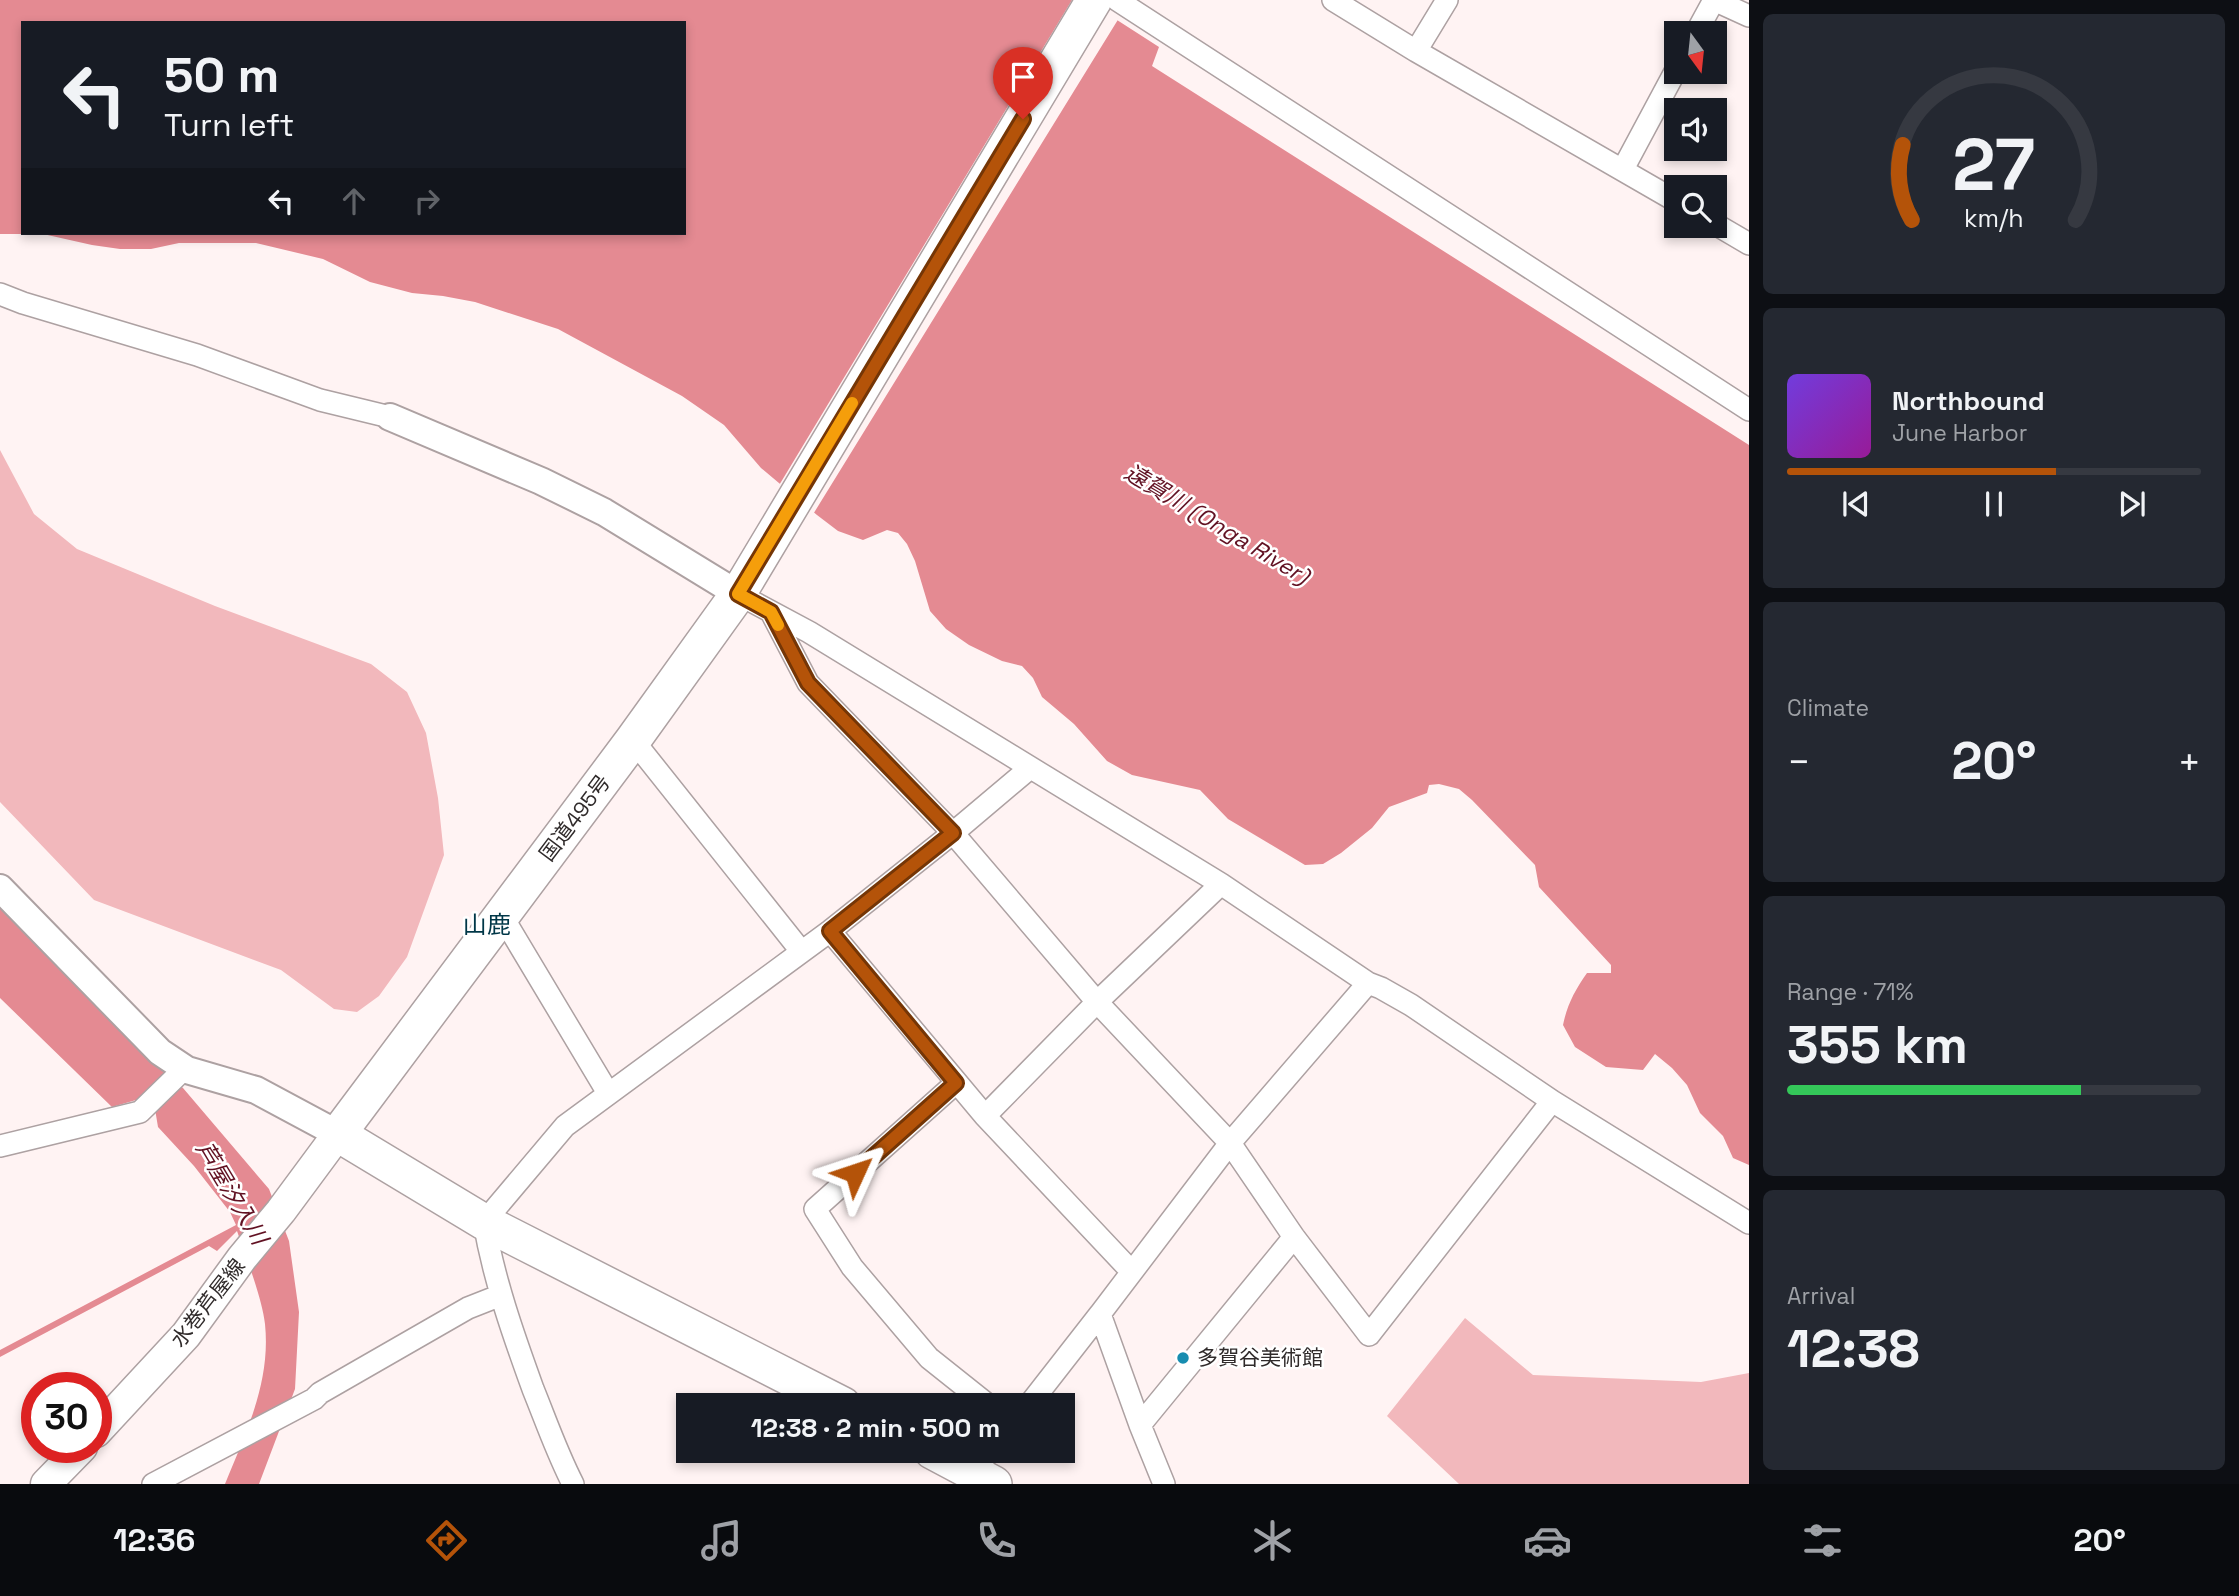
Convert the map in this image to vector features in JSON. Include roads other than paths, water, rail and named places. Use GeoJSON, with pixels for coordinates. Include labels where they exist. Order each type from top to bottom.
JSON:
{"type":"FeatureCollection","features":[{"type":"Feature","properties":{"kind":"highway","name":"国道495号"},"geometry":{"type":"LineString","coordinates":[[338,1134],[633,740],[738,594],[1094,0]]}},
{"type":"Feature","properties":{"kind":"highway"},"geometry":{"type":"LineString","coordinates":[[338,1134],[484,1222],[819,1393]]}},
{"type":"Feature","properties":{"kind":"highway"},"geometry":{"type":"LineString","coordinates":[[958,1463],[980,1473]]}},
{"type":"Feature","properties":{"kind":"main road","name":"水巻芦屋線"},"geometry":{"type":"LineString","coordinates":[[112,1415],[186,1335],[338,1134]]}},
{"type":"Feature","properties":{"kind":"main road"},"geometry":{"type":"LineString","coordinates":[[46,1484],[66,1463]]}},
{"type":"Feature","properties":{"kind":"street"},"geometry":{"type":"LineString","coordinates":[[1117,0],[1749,410]]}},
{"type":"Feature","properties":{"kind":"street"},"geometry":{"type":"LineString","coordinates":[[1333,0],[1664,194]]}},
{"type":"Feature","properties":{"kind":"street"},"geometry":{"type":"LineString","coordinates":[[1416,51],[1447,0]]}},
{"type":"Feature","properties":{"kind":"street"},"geometry":{"type":"LineString","coordinates":[[1703,21],[1714,0],[1749,16]]}},
{"type":"Feature","properties":{"kind":"street"},"geometry":{"type":"LineString","coordinates":[[1623,169],[1669,84]]}},
{"type":"Feature","properties":{"kind":"street"},"geometry":{"type":"LineString","coordinates":[[1727,231],[1749,244]]}},
{"type":"Feature","properties":{"kind":"street"},"geometry":{"type":"LineString","coordinates":[[0,294],[197,355],[320,400],[390,417],[541,481],[604,512],[738,594],[808,632],[1221,884],[1368,983],[1411,1005],[1552,1101],[1749,1223]]}},
{"type":"Feature","properties":{"kind":"street"},"geometry":{"type":"LineString","coordinates":[[771,612],[808,683],[953,833],[1097,1002],[1230,1143],[1294,1237],[1369,1335],[1552,1101]]}},
{"type":"Feature","properties":{"kind":"street"},"geometry":{"type":"LineString","coordinates":[[633,740],[801,951]]}},
{"type":"Feature","properties":{"kind":"street"},"geometry":{"type":"LineString","coordinates":[[573,1484],[559,1455],[508,1322],[484,1222],[565,1126],[830,931],[1030,768]]}},
{"type":"Feature","properties":{"kind":"street"},"geometry":{"type":"LineString","coordinates":[[985,1116],[1097,1002],[1221,884]]}},
{"type":"Feature","properties":{"kind":"street"},"geometry":{"type":"LineString","coordinates":[[0,888],[160,1052],[184,1071],[256,1090],[338,1134]]}},
{"type":"Feature","properties":{"kind":"street"},"geometry":{"type":"LineString","coordinates":[[502,916],[608,1093]]}},
{"type":"Feature","properties":{"kind":"street"},"geometry":{"type":"LineString","coordinates":[[830,931],[985,1116],[1132,1272]]}},
{"type":"Feature","properties":{"kind":"street"},"geometry":{"type":"LineString","coordinates":[[1038,1393],[1230,1143],[1368,983]]}},
{"type":"Feature","properties":{"kind":"street"},"geometry":{"type":"LineString","coordinates":[[0,1146],[140,1112],[184,1071]]}},
{"type":"Feature","properties":{"kind":"street"},"geometry":{"type":"LineString","coordinates":[[956,1083],[815,1209],[852,1267],[929,1358],[973,1393]]}},
{"type":"Feature","properties":{"kind":"street"},"geometry":{"type":"LineString","coordinates":[[1140,1425],[1294,1237]]}},
{"type":"Feature","properties":{"kind":"street"},"geometry":{"type":"LineString","coordinates":[[153,1484],[314,1399],[320,1392],[468,1308],[501,1295]]}},
{"type":"Feature","properties":{"kind":"street"},"geometry":{"type":"LineString","coordinates":[[1100,1314],[1164,1484]]}},
{"type":"Feature","properties":{"kind":"water","name":"遠賀川 (Onga River)"},"geometry":{"type":"Polygon","coordinates":[[[0,0],[1110,0],[1103,11],[1159,47],[1152,66],[1749,445],[1749,1165],[1733,1158],[1723,1136],[1700,1113],[1687,1085],[1655,1054],[1643,1070],[1606,1067],[1575,1047],[1563,1025],[1569,1004],[1587,973],[1611,973],[1611,965],[1539,887],[1535,865],[1459,789],[1439,784],[1429,785],[1427,793],[1389,807],[1372,828],[1341,853],[1323,864],[1305,865],[1228,819],[1200,790],[1132,775],[1107,761],[1074,724],[1042,697],[1033,678],[1022,666],[1002,661],[969,645],[946,629],[930,611],[915,561],[898,533],[887,530],[863,540],[838,531],[761,468],[724,425],[682,396],[558,329],[475,302],[412,293],[370,282],[323,259],[256,243],[179,243],[151,249],[120,249],[47,235],[686,235],[686,21],[21,21],[21,234],[0,234],[0,0]]]}},
{"type":"Feature","properties":{"kind":"water","name":"芦屋汐入川"},"geometry":{"type":"Polygon","coordinates":[[[0,907],[94,1005],[183,1088],[269,1189],[289,1241],[299,1312],[295,1389],[259,1484],[225,1484],[261,1386],[266,1345],[261,1302],[237,1231],[217,1251],[209,1246],[0,1357],[0,1350],[236,1225],[230,1212],[194,1166],[158,1127],[155,1109],[136,1100],[112,1107],[0,998],[0,907]]]}},
{"type":"Feature","properties":{"kind":"place","name":"多賀谷美術館"},"geometry":{"type":"Point","coordinates":[1183,1358]}},
{"type":"Feature","properties":{"kind":"district","name":"山鹿"},"geometry":{"type":"Point","coordinates":[487,925]}}]}
